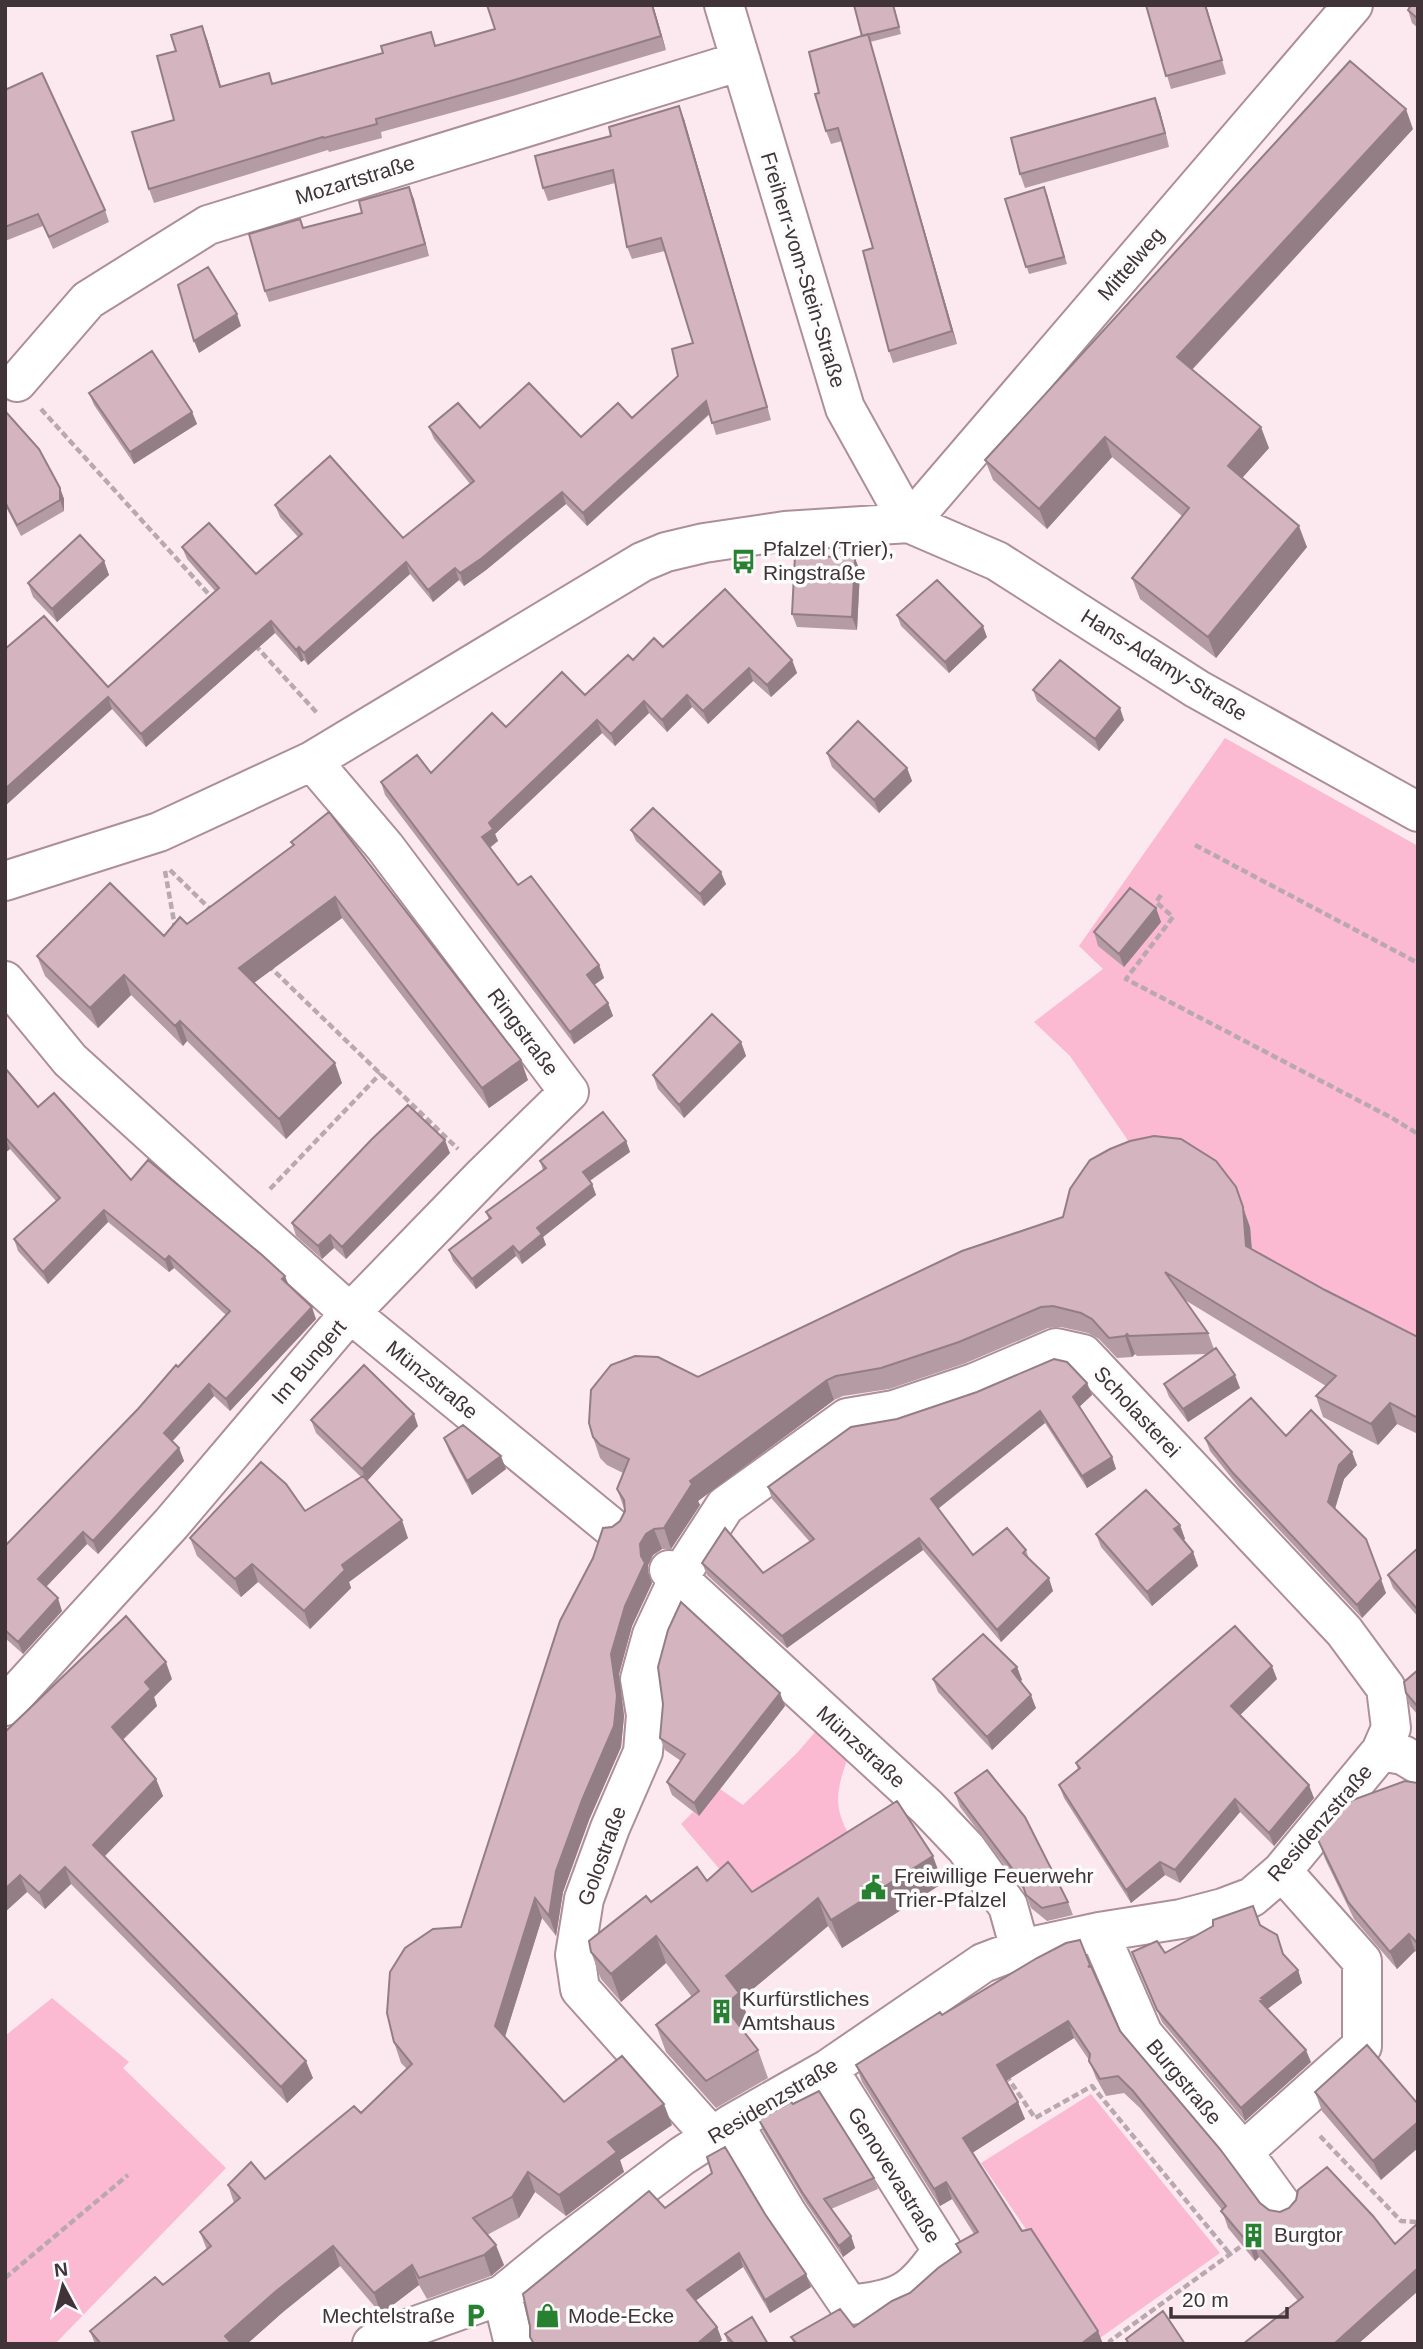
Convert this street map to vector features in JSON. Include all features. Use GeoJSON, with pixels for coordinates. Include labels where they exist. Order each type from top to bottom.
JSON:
{"type":"FeatureCollection","features":[{"type":"Feature","properties":{"kind":"street","name":"Freiherr-vom-Stein-Straße"},"geometry":{"type":"LineString","coordinates":[[724,5],[845,408],[909,523]]}},
{"type":"Feature","properties":{"kind":"street","name":"Mittelweg"},"geometry":{"type":"LineString","coordinates":[[909,523],[1353,5]]}},
{"type":"Feature","properties":{"kind":"street","name":"Mozartstraße"},"geometry":{"type":"LineString","coordinates":[[17,382],[88,300],[208,225],[741,61]]}},
{"type":"Feature","properties":{"kind":"street"},"geometry":{"type":"LineString","coordinates":[[5,881],[159,832],[328,752],[642,562],[666,552],[704,543],[785,531],[909,523]]}},
{"type":"Feature","properties":{"kind":"street","name":"Hans-Adamy-Straße"},"geometry":{"type":"LineString","coordinates":[[909,523],[997,561],[1197,689],[1418,812]]}},
{"type":"Feature","properties":{"kind":"street","name":"Ringstraße"},"geometry":{"type":"LineString","coordinates":[[328,752],[385,847],[569,1093],[484,1175],[350,1312]]}},
{"type":"Feature","properties":{"kind":"street","name":"Im Bungert"},"geometry":{"type":"LineString","coordinates":[[5,981],[70,1060],[350,1312],[171,1524],[5,1706]]}},
{"type":"Feature","properties":{"kind":"street","name":"Münzstraße"},"geometry":{"type":"LineString","coordinates":[[350,1312],[611,1527]]}},
{"type":"Feature","properties":{"kind":"street","name":"Scholasterei"},"geometry":{"type":"LineString","coordinates":[[674,1574],[725,1506],[847,1418],[894,1410],[963,1387],[1056,1348],[1083,1354],[1344,1631],[1385,1688],[1391,1728],[1381,1751]]}},
{"type":"Feature","properties":{"kind":"street","name":"Münzstraße"},"geometry":{"type":"LineString","coordinates":[[674,1574],[928,1807],[958,1840],[1008,1906],[1020,1949]]}},
{"type":"Feature","properties":{"kind":"street","name":"Golostraße"},"geometry":{"type":"LineString","coordinates":[[674,1574],[652,1635],[640,1679],[646,1715],[643,1752],[610,1828],[584,1899],[575,1955],[580,1989],[585,1995],[723,2131]]}},
{"type":"Feature","properties":{"kind":"street"},"geometry":{"type":"LineString","coordinates":[[1381,1751],[1403,1755],[1418,1764]]}},
{"type":"Feature","properties":{"kind":"street","name":"Residenzstraße"},"geometry":{"type":"LineString","coordinates":[[383,2342],[502,2295],[556,2250],[682,2156],[828,2069],[983,1964],[1020,1949],[1099,1932],[1181,1919],[1252,1897],[1282,1871],[1381,1751]]}},
{"type":"Feature","properties":{"kind":"street"},"geometry":{"type":"LineString","coordinates":[[1243,2152],[1362,2046],[1362,1961],[1282,1871]]}},
{"type":"Feature","properties":{"kind":"street","name":"Burgstraße"},"geometry":{"type":"LineString","coordinates":[[1099,1932],[1143,2034],[1243,2152],[1283,2207]]}},
{"type":"Feature","properties":{"kind":"street","name":"Genovevastraße"},"geometry":{"type":"LineString","coordinates":[[723,2131],[788,2215],[849,2305],[877,2302],[908,2290],[927,2271],[942,2250],[828,2069]]}},
{"type":"Feature","properties":{"kind":"street"},"geometry":{"type":"LineString","coordinates":[[502,2295],[514,2344]]}},
{"type":"Feature","properties":{"kind":"path"},"geometry":{"type":"LineString","coordinates":[[17,382],[222,609]]}},
{"type":"Feature","properties":{"kind":"path"},"geometry":{"type":"LineString","coordinates":[[250,640],[328,752]]}},
{"type":"Feature","properties":{"kind":"path"},"geometry":{"type":"LineString","coordinates":[[1195,845],[1418,963]]}},
{"type":"Feature","properties":{"kind":"path"},"geometry":{"type":"LineString","coordinates":[[176,933],[164,865],[213,912]]}},
{"type":"Feature","properties":{"kind":"path"},"geometry":{"type":"LineString","coordinates":[[1161,895],[1156,902],[1173,917],[1126,979],[1418,1134]]}},
{"type":"Feature","properties":{"kind":"path"},"geometry":{"type":"LineString","coordinates":[[262,959],[484,1175]]}},
{"type":"Feature","properties":{"kind":"path"},"geometry":{"type":"LineString","coordinates":[[243,1217],[381,1073]]}},
{"type":"Feature","properties":{"kind":"path"},"geometry":{"type":"LineString","coordinates":[[999,2064],[1035,2118],[1092,2086],[1230,2254]]}},
{"type":"Feature","properties":{"kind":"path"},"geometry":{"type":"LineString","coordinates":[[1293,2108],[1401,2221],[1418,2222]]}},
{"type":"Feature","properties":{"kind":"path"},"geometry":{"type":"LineString","coordinates":[[5,2278],[128,2175]]}},
{"type":"Feature","properties":{"kind":"path"},"geometry":{"type":"LineString","coordinates":[[1112,2344],[1110,2341],[1240,2247]]}},
{"type":"Feature","properties":{"kind":"shaded area"},"geometry":{"type":"Polygon","coordinates":[[[1225,738],[1418,846],[1418,1354],[1252,1252],[1248,1223],[1236,1195],[1137,1161],[1127,1139],[1070,1056],[1034,1022],[1103,969],[1079,946],[1225,738]]]}},
{"type":"Feature","properties":{"kind":"shaded area"},"geometry":{"type":"Polygon","coordinates":[[[816,1731],[847,1760],[840,1781],[838,1800],[841,1818],[851,1838],[751,1906],[681,1824],[693,1812],[699,1816],[720,1789],[743,1805],[816,1731]]]}},
{"type":"Feature","properties":{"kind":"shaded area"},"geometry":{"type":"Polygon","coordinates":[[[52,1998],[129,2062],[123,2068],[226,2168],[55,2344],[5,2344],[5,2036],[52,1998]]]}},
{"type":"Feature","properties":{"kind":"shaded area"},"geometry":{"type":"Polygon","coordinates":[[[1091,2094],[1220,2253],[1100,2338],[981,2163],[1091,2094]]]}},
{"type":"Feature","properties":{"kind":"building"},"geometry":{"type":"Polygon","coordinates":[[[487,5],[652,5],[661,36],[376,119],[377,124],[323,137],[149,189],[132,132],[174,120],[157,56],[176,51],[171,35],[202,26],[220,87],[269,73],[272,84],[383,53],[381,46],[431,32],[435,46],[495,29],[487,5]]]}},
{"type":"Feature","properties":{"kind":"building"},"geometry":{"type":"Polygon","coordinates":[[[854,5],[893,5],[899,27],[862,36],[854,5]]]}},
{"type":"Feature","properties":{"kind":"building"},"geometry":{"type":"Polygon","coordinates":[[[1146,5],[1205,5],[1222,60],[1166,76],[1146,5]]]}},
{"type":"Feature","properties":{"kind":"building"},"geometry":{"type":"Polygon","coordinates":[[[1411,5],[1418,5],[1418,19],[1408,10],[1411,5]]]}},
{"type":"Feature","properties":{"kind":"building"},"geometry":{"type":"Polygon","coordinates":[[[868,34],[952,331],[889,351],[863,251],[873,248],[838,128],[826,131],[815,94],[819,93],[809,52],[868,34]]]}},
{"type":"Feature","properties":{"kind":"building"},"geometry":{"type":"Polygon","coordinates":[[[1350,61],[1406,109],[1177,357],[1261,427],[1228,466],[1299,526],[1208,637],[1132,578],[1189,508],[1105,437],[1039,509],[985,460],[1350,61]]]}},
{"type":"Feature","properties":{"kind":"building"},"geometry":{"type":"Polygon","coordinates":[[[42,73],[105,210],[49,237],[38,214],[5,227],[5,90],[42,73]]]}},
{"type":"Feature","properties":{"kind":"building"},"geometry":{"type":"Polygon","coordinates":[[[1155,98],[1165,133],[1020,174],[1011,138],[1155,98]]]}},
{"type":"Feature","properties":{"kind":"building"},"geometry":{"type":"Polygon","coordinates":[[[679,106],[767,407],[712,423],[706,401],[583,513],[562,492],[482,558],[460,573],[455,568],[428,590],[406,562],[304,653],[299,647],[296,650],[271,621],[141,734],[108,697],[5,789],[5,649],[44,616],[108,687],[219,588],[182,547],[209,523],[256,574],[302,534],[275,505],[330,456],[403,538],[474,481],[429,427],[458,403],[480,428],[529,383],[581,437],[618,403],[632,418],[678,376],[672,349],[693,343],[661,238],[627,247],[613,170],[543,188],[535,156],[611,136],[609,127],[679,106]]]}},
{"type":"Feature","properties":{"kind":"building"},"geometry":{"type":"Polygon","coordinates":[[[409,187],[425,244],[265,291],[249,234],[300,219],[303,228],[362,213],[359,201],[409,187]]]}},
{"type":"Feature","properties":{"kind":"building"},"geometry":{"type":"Polygon","coordinates":[[[1044,187],[1064,257],[1026,267],[1005,199],[1044,187]]]}},
{"type":"Feature","properties":{"kind":"building"},"geometry":{"type":"Polygon","coordinates":[[[208,267],[237,314],[194,341],[178,285],[208,267]]]}},
{"type":"Feature","properties":{"kind":"building"},"geometry":{"type":"Polygon","coordinates":[[[152,351],[192,412],[130,452],[89,393],[152,351]]]}},
{"type":"Feature","properties":{"kind":"building"},"geometry":{"type":"Polygon","coordinates":[[[5,411],[39,449],[60,488],[60,500],[17,525],[5,502],[5,411]]]}},
{"type":"Feature","properties":{"kind":"building"},"geometry":{"type":"Polygon","coordinates":[[[80,535],[104,561],[52,609],[28,583],[80,535]]]}},
{"type":"Feature","properties":{"kind":"building"},"geometry":{"type":"Polygon","coordinates":[[[795,555],[855,558],[852,617],[792,614],[795,555]]]}},
{"type":"Feature","properties":{"kind":"building"},"geometry":{"type":"Polygon","coordinates":[[[937,580],[983,626],[945,662],[897,615],[937,580]]]}},
{"type":"Feature","properties":{"kind":"building"},"geometry":{"type":"Polygon","coordinates":[[[725,589],[792,660],[767,685],[749,668],[703,711],[687,695],[662,720],[644,701],[611,734],[597,720],[489,823],[493,829],[482,837],[518,885],[531,876],[599,965],[587,975],[608,1003],[570,1032],[381,782],[417,755],[431,773],[492,713],[506,727],[562,672],[585,695],[628,655],[633,660],[654,638],[663,647],[725,589]]]}},
{"type":"Feature","properties":{"kind":"building"},"geometry":{"type":"Polygon","coordinates":[[[1060,660],[1120,708],[1095,739],[1033,690],[1060,660]]]}},
{"type":"Feature","properties":{"kind":"building"},"geometry":{"type":"Polygon","coordinates":[[[858,721],[907,768],[874,800],[827,753],[858,721]]]}},
{"type":"Feature","properties":{"kind":"building"},"geometry":{"type":"Polygon","coordinates":[[[653,808],[721,872],[700,894],[631,830],[653,808]]]}},
{"type":"Feature","properties":{"kind":"building"},"geometry":{"type":"Polygon","coordinates":[[[329,812],[521,1060],[482,1088],[335,897],[239,968],[335,1063],[279,1119],[180,1021],[175,1026],[124,975],[90,1008],[37,956],[110,883],[164,936],[180,917],[187,924],[294,845],[291,842],[329,812]]]}},
{"type":"Feature","properties":{"kind":"building"},"geometry":{"type":"Polygon","coordinates":[[[1130,888],[1156,908],[1119,954],[1094,932],[1130,888]]]}},
{"type":"Feature","properties":{"kind":"building"},"geometry":{"type":"Polygon","coordinates":[[[712,1014],[741,1042],[679,1105],[653,1075],[712,1014]]]}},
{"type":"Feature","properties":{"kind":"building"},"geometry":{"type":"Polygon","coordinates":[[[5,1068],[38,1107],[54,1093],[131,1180],[148,1160],[262,1255],[285,1276],[282,1279],[312,1307],[226,1399],[209,1384],[164,1433],[179,1448],[93,1541],[83,1532],[38,1579],[58,1598],[18,1642],[5,1630],[5,1546],[230,1311],[169,1256],[165,1260],[104,1210],[43,1272],[14,1239],[60,1198],[5,1137],[5,1068]]]}},
{"type":"Feature","properties":{"kind":"building"},"geometry":{"type":"Polygon","coordinates":[[[408,1105],[445,1140],[342,1247],[330,1235],[318,1246],[292,1223],[408,1105]]]}},
{"type":"Feature","properties":{"kind":"building"},"geometry":{"type":"Polygon","coordinates":[[[603,1112],[626,1141],[583,1172],[592,1184],[537,1228],[542,1234],[519,1253],[513,1246],[472,1279],[449,1250],[491,1218],[486,1212],[546,1168],[540,1161],[603,1112]]]}},
{"type":"Feature","properties":{"kind":"building"},"geometry":{"type":"Polygon","coordinates":[[[1154,1136],[1181,1139],[1216,1161],[1236,1187],[1243,1207],[1246,1246],[1418,1337],[1418,1418],[1390,1403],[1371,1424],[1316,1396],[1336,1376],[1165,1272],[1208,1333],[1127,1334],[1109,1338],[1092,1319],[1081,1313],[1053,1306],[1041,1307],[959,1342],[881,1368],[827,1380],[690,1481],[692,1484],[664,1528],[654,1529],[646,1534],[640,1544],[645,1563],[625,1606],[611,1654],[617,1696],[614,1726],[582,1800],[556,1871],[549,1916],[535,1898],[495,2026],[564,2102],[622,2056],[664,2104],[608,2142],[617,2152],[559,2195],[528,2172],[512,2197],[473,2218],[496,2245],[484,2255],[419,2278],[412,2265],[374,2293],[333,2246],[225,2336],[232,2344],[101,2344],[90,2331],[155,2277],[163,2285],[211,2246],[200,2232],[240,2198],[228,2185],[251,2162],[265,2179],[354,2106],[361,2113],[412,2064],[394,2042],[387,2013],[390,1972],[405,1948],[433,1929],[461,1927],[560,1621],[593,1558],[603,1528],[612,1527],[620,1521],[625,1511],[624,1500],[617,1489],[629,1459],[600,1445],[593,1437],[589,1423],[591,1390],[611,1365],[635,1356],[658,1357],[698,1377],[962,1251],[1063,1217],[1070,1189],[1090,1160],[1130,1141],[1154,1136]]]}},
{"type":"Feature","properties":{"kind":"building"},"geometry":{"type":"Polygon","coordinates":[[[1216,1348],[1235,1375],[1183,1409],[1164,1384],[1216,1348]]]}},
{"type":"Feature","properties":{"kind":"building"},"geometry":{"type":"Polygon","coordinates":[[[1054,1359],[1067,1362],[1087,1383],[1073,1397],[1112,1457],[1082,1476],[1040,1411],[931,1499],[973,1555],[1007,1528],[1026,1550],[1023,1553],[1049,1578],[997,1630],[919,1538],[782,1636],[702,1563],[725,1528],[763,1573],[814,1539],[768,1487],[851,1427],[897,1419],[977,1392],[1054,1359]]]}},
{"type":"Feature","properties":{"kind":"building"},"geometry":{"type":"Polygon","coordinates":[[[364,1365],[414,1414],[362,1469],[311,1420],[364,1365]]]}},
{"type":"Feature","properties":{"kind":"building"},"geometry":{"type":"Polygon","coordinates":[[[1251,1398],[1286,1436],[1311,1410],[1352,1452],[1339,1465],[1328,1502],[1366,1539],[1381,1579],[1357,1605],[1233,1473],[1205,1438],[1251,1398]]]}},
{"type":"Feature","properties":{"kind":"building"},"geometry":{"type":"Polygon","coordinates":[[[463,1425],[501,1456],[467,1481],[444,1438],[463,1425]]]}},
{"type":"Feature","properties":{"kind":"building"},"geometry":{"type":"Polygon","coordinates":[[[261,1462],[286,1484],[305,1511],[363,1476],[402,1520],[342,1565],[345,1570],[304,1611],[252,1564],[235,1579],[190,1538],[261,1462]]]}},
{"type":"Feature","properties":{"kind":"building"},"geometry":{"type":"Polygon","coordinates":[[[1146,1490],[1180,1525],[1174,1529],[1193,1552],[1147,1592],[1096,1534],[1146,1490]]]}},
{"type":"Feature","properties":{"kind":"building"},"geometry":{"type":"Polygon","coordinates":[[[1418,1548],[1418,1610],[1388,1575],[1418,1548]]]}},
{"type":"Feature","properties":{"kind":"building"},"geometry":{"type":"Polygon","coordinates":[[[681,1602],[780,1693],[694,1803],[667,1782],[685,1754],[660,1738],[663,1704],[658,1667],[668,1630],[681,1602]]]}},
{"type":"Feature","properties":{"kind":"building"},"geometry":{"type":"Polygon","coordinates":[[[126,1616],[166,1662],[145,1682],[151,1689],[112,1727],[156,1779],[93,1845],[306,2061],[281,2087],[65,1867],[39,1893],[20,1875],[5,1889],[5,1732],[126,1616]]]}},
{"type":"Feature","properties":{"kind":"building"},"geometry":{"type":"Polygon","coordinates":[[[1235,1626],[1272,1666],[1231,1706],[1309,1785],[1269,1833],[1235,1799],[1175,1870],[1160,1862],[1126,1890],[1059,1785],[1080,1768],[1076,1763],[1235,1626]]]}},
{"type":"Feature","properties":{"kind":"building"},"geometry":{"type":"Polygon","coordinates":[[[983,1634],[1017,1667],[1012,1671],[1031,1695],[987,1737],[933,1679],[983,1634]]]}},
{"type":"Feature","properties":{"kind":"building"},"geometry":{"type":"Polygon","coordinates":[[[1418,1670],[1418,1707],[1406,1693],[1404,1682],[1418,1670]]]}},
{"type":"Feature","properties":{"kind":"building"},"geometry":{"type":"Polygon","coordinates":[[[987,1770],[1025,1817],[1068,1902],[1042,1908],[1026,1895],[1021,1880],[955,1793],[987,1770]]]}},
{"type":"Feature","properties":{"kind":"building"},"geometry":{"type":"Polygon","coordinates":[[[1405,1781],[1418,1783],[1418,1944],[1409,1934],[1390,1952],[1348,1902],[1317,1838],[1347,1802],[1405,1781]]]}},
{"type":"Feature","properties":{"kind":"building"},"geometry":{"type":"Polygon","coordinates":[[[897,1801],[933,1856],[831,1920],[818,1898],[726,1976],[739,1993],[724,2006],[758,2050],[706,2081],[656,2025],[699,1991],[656,1936],[611,1974],[591,1952],[589,1941],[646,1896],[651,1902],[697,1867],[707,1881],[728,1862],[752,1892],[897,1801]]]}},
{"type":"Feature","properties":{"kind":"building"},"geometry":{"type":"Polygon","coordinates":[[[1253,1906],[1260,1925],[1277,1935],[1283,1954],[1298,1970],[1260,2001],[1306,2050],[1241,2108],[1157,2010],[1132,1952],[1157,1941],[1165,1953],[1213,1926],[1213,1920],[1253,1906]]]}},
{"type":"Feature","properties":{"kind":"building"},"geometry":{"type":"Polygon","coordinates":[[[1080,1940],[1090,1965],[1088,1967],[1091,1966],[1120,2031],[1220,2149],[1260,2203],[1269,2210],[1280,2212],[1289,2208],[1296,2200],[1298,2190],[1327,2167],[1395,2244],[1418,2223],[1418,2268],[1334,2344],[1243,2344],[1303,2297],[1253,2240],[1249,2244],[1221,2211],[1226,2206],[1133,2091],[1118,2076],[1100,2079],[1089,2061],[1090,2054],[1068,2021],[997,2065],[1018,2102],[963,2138],[1022,2231],[1031,2229],[1098,2331],[1081,2344],[797,2344],[791,2337],[840,2309],[854,2327],[892,2301],[910,2293],[961,2252],[956,2244],[978,2232],[946,2182],[934,2189],[856,2065],[940,2012],[942,2015],[1066,1943],[1080,1940]]]}},
{"type":"Feature","properties":{"kind":"building"},"geometry":{"type":"Polygon","coordinates":[[[1367,2045],[1418,2104],[1418,2122],[1373,2161],[1315,2092],[1367,2045]]]}},
{"type":"Feature","properties":{"kind":"building"},"geometry":{"type":"Polygon","coordinates":[[[819,2091],[874,2178],[824,2199],[851,2236],[839,2246],[802,2192],[759,2120],[791,2102],[793,2104],[819,2091]]]}},
{"type":"Feature","properties":{"kind":"building"},"geometry":{"type":"Polygon","coordinates":[[[725,2147],[765,2214],[806,2274],[765,2300],[739,2253],[687,2290],[717,2327],[697,2344],[534,2344],[530,2337],[523,2294],[649,2191],[665,2208],[712,2173],[707,2157],[725,2147]]]}},
{"type":"Feature","properties":{"kind":"building"},"geometry":{"type":"Polygon","coordinates":[[[1163,2311],[1185,2344],[1129,2344],[1126,2339],[1163,2311]]]}},
{"type":"Feature","properties":{"kind":"building"},"geometry":{"type":"Polygon","coordinates":[[[752,2317],[768,2344],[734,2344],[725,2334],[752,2317]]]}},
{"type":"Feature","properties":{"kind":"place","name":"Pfalzel (Trier), Ringstraße"},"geometry":{"type":"Point","coordinates":[743,561]}},
{"type":"Feature","properties":{"kind":"place","name":"Freiwillige Feuerwehr Trier-Pfalzel"},"geometry":{"type":"Point","coordinates":[874,1888]}},
{"type":"Feature","properties":{"kind":"place","name":"Kurfürstliches Amtshaus"},"geometry":{"type":"Point","coordinates":[722,2011]}},
{"type":"Feature","properties":{"kind":"place","name":"Burgtor"},"geometry":{"type":"Point","coordinates":[1254,2235]}},
{"type":"Feature","properties":{"kind":"place","name":"Mechtelstraße"},"geometry":{"type":"Point","coordinates":[475,2316]}},
{"type":"Feature","properties":{"kind":"place","name":"Mode-Ecke"},"geometry":{"type":"Point","coordinates":[548,2316]}}]}
